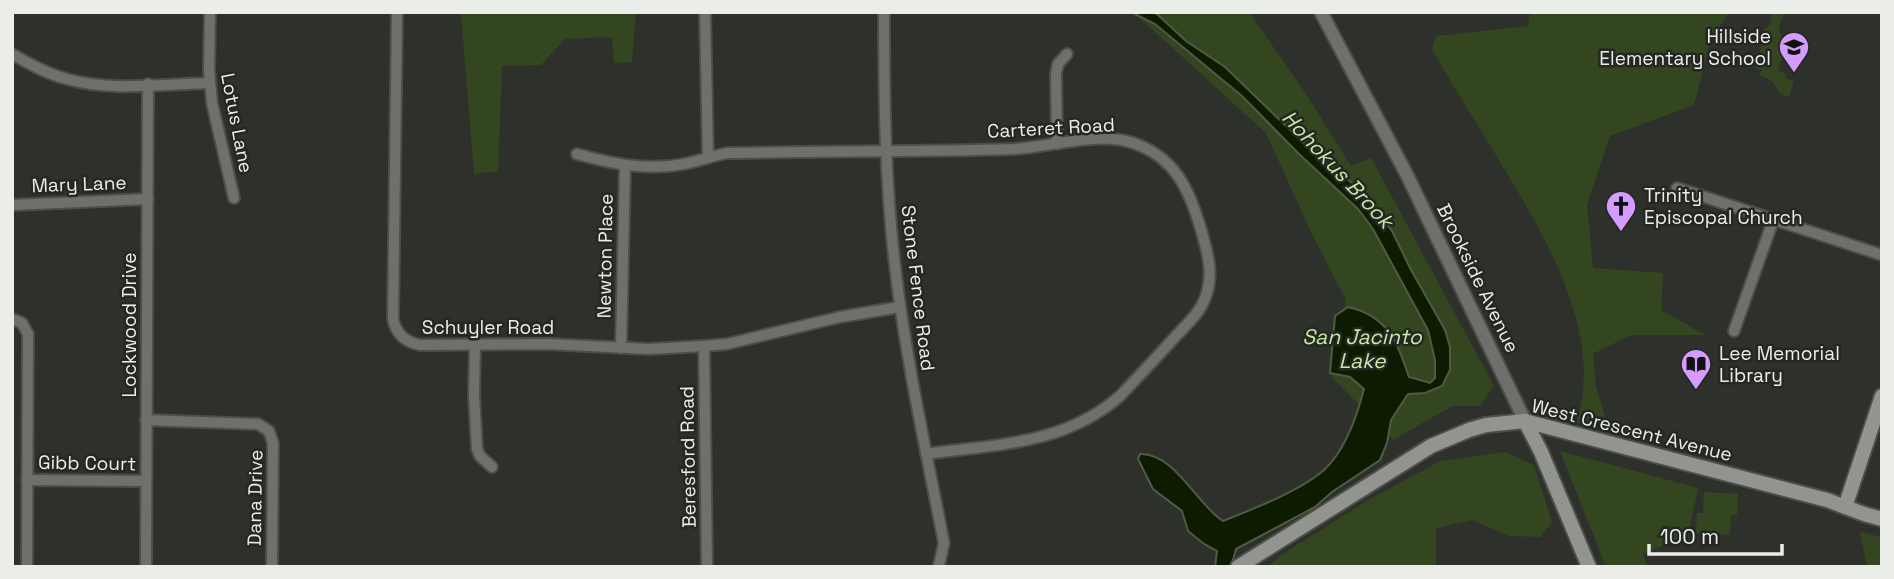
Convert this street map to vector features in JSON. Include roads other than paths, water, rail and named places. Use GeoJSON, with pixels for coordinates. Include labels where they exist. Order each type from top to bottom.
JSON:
{"type":"FeatureCollection","features":[{"type":"Feature","properties":{"kind":"main road"},"geometry":{"type":"LineString","coordinates":[[1845,507],[1882,396]]}},
{"type":"Feature","properties":{"kind":"main road","name":"West Crescent Avenue"},"geometry":{"type":"LineString","coordinates":[[1238,567],[1431,446],[1469,429],[1525,421],[1796,492],[1882,519]]}},
{"type":"Feature","properties":{"kind":"main road","name":"Brookside Avenue"},"geometry":{"type":"LineString","coordinates":[[1525,421],[1589,567]]}},
{"type":"Feature","properties":{"kind":"main road"},"geometry":{"type":"LineString","coordinates":[[1544,460],[1548,444],[1563,431]]}},
{"type":"Feature","properties":{"kind":"street","name":"Lotus Lane"},"geometry":{"type":"LineString","coordinates":[[210,12],[210,83],[234,198]]}},
{"type":"Feature","properties":{"kind":"street","name":"Schuyler Road"},"geometry":{"type":"LineString","coordinates":[[397,12],[393,319],[398,333],[412,343],[548,344],[621,348],[704,346],[727,344],[840,317],[900,307]]}},
{"type":"Feature","properties":{"kind":"street"},"geometry":{"type":"LineString","coordinates":[[705,12],[708,157]]}},
{"type":"Feature","properties":{"kind":"street","name":"Stone Fence Road"},"geometry":{"type":"LineString","coordinates":[[884,12],[889,208],[900,307],[944,543],[939,565]]}},
{"type":"Feature","properties":{"kind":"street","name":"Brookside Avenue"},"geometry":{"type":"LineString","coordinates":[[1321,12],[1406,175],[1525,421]]}},
{"type":"Feature","properties":{"kind":"street"},"geometry":{"type":"LineString","coordinates":[[12,54],[50,74],[76,81],[105,85],[210,83]]}},
{"type":"Feature","properties":{"kind":"street"},"geometry":{"type":"LineString","coordinates":[[1057,144],[1056,72],[1058,64],[1068,54]]}},
{"type":"Feature","properties":{"kind":"street","name":"Lockwood Drive"},"geometry":{"type":"LineString","coordinates":[[146,567],[148,84]]}},
{"type":"Feature","properties":{"kind":"street","name":"Carteret Road"},"geometry":{"type":"LineString","coordinates":[[577,154],[625,165],[680,165],[727,153],[994,149],[1114,139],[1144,148],[1168,164],[1187,188],[1193,201],[1209,256],[1210,282],[1196,315],[1121,396],[1092,418],[1059,433],[1040,438],[926,454]]}},
{"type":"Feature","properties":{"kind":"street","name":"Newton Place"},"geometry":{"type":"LineString","coordinates":[[621,348],[625,165]]}},
{"type":"Feature","properties":{"kind":"street"},"geometry":{"type":"LineString","coordinates":[[1677,188],[1882,255]]}},
{"type":"Feature","properties":{"kind":"street","name":"Mary Lane"},"geometry":{"type":"LineString","coordinates":[[12,205],[148,199]]}},
{"type":"Feature","properties":{"kind":"street"},"geometry":{"type":"LineString","coordinates":[[1734,331],[1773,221]]}},
{"type":"Feature","properties":{"kind":"street"},"geometry":{"type":"LineString","coordinates":[[12,319],[22,324],[28,334],[27,567]]}},
{"type":"Feature","properties":{"kind":"street"},"geometry":{"type":"LineString","coordinates":[[475,345],[477,449],[480,456],[492,467]]}},
{"type":"Feature","properties":{"kind":"street","name":"Beresford Road"},"geometry":{"type":"LineString","coordinates":[[704,346],[707,567]]}},
{"type":"Feature","properties":{"kind":"street","name":"Dana Drive"},"geometry":{"type":"LineString","coordinates":[[146,420],[258,424],[269,431],[274,443],[272,567]]}},
{"type":"Feature","properties":{"kind":"street","name":"Gibb Court"},"geometry":{"type":"LineString","coordinates":[[27,480],[146,481]]}},
{"type":"Feature","properties":{"kind":"water","name":"San Jacinto Lake"},"geometry":{"type":"Polygon","coordinates":[[[1131,12],[1157,14],[1186,41],[1225,67],[1320,159],[1356,186],[1392,231],[1445,330],[1450,347],[1450,370],[1442,386],[1425,393],[1408,394],[1391,420],[1387,443],[1380,460],[1332,492],[1315,507],[1236,549],[1231,567],[1215,567],[1217,551],[1188,531],[1182,511],[1153,489],[1138,459],[1140,454],[1153,456],[1164,462],[1223,521],[1276,499],[1314,478],[1339,453],[1354,421],[1364,389],[1350,377],[1330,373],[1335,316],[1348,307],[1362,311],[1382,324],[1395,342],[1409,377],[1430,383],[1435,378],[1435,360],[1428,330],[1373,229],[1358,209],[1242,96],[1155,24],[1131,12]]]}},
{"type":"Feature","properties":{"kind":"place","name":"Hillside Elementary School"},"geometry":{"type":"Point","coordinates":[1794,74]}},
{"type":"Feature","properties":{"kind":"place","name":"Trinity Episcopal Church"},"geometry":{"type":"Point","coordinates":[1621,233]}},
{"type":"Feature","properties":{"kind":"place","name":"Lee Memorial Library"},"geometry":{"type":"Point","coordinates":[1696,391]}},
{"type":"Feature","properties":{"kind":"water label","name":"Hohokus Brook"},"geometry":{"type":"Point","coordinates":[1338,169]}}]}
